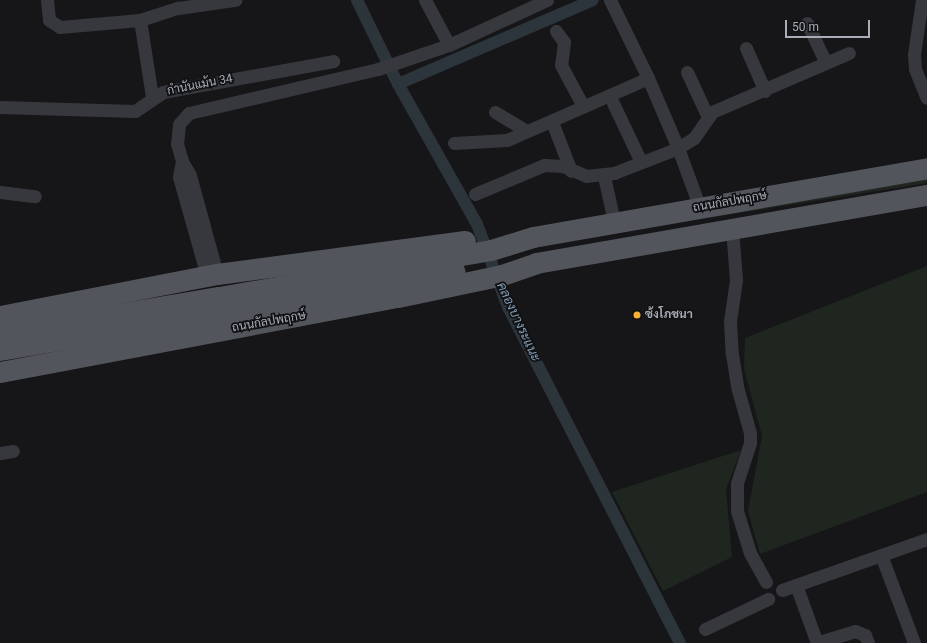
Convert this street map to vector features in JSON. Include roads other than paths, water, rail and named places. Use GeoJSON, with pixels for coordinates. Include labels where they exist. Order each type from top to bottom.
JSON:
{"type":"FeatureCollection","features":[{"type":"Feature","properties":{"kind":"main road","name":"ถนนกัลปพฤกษ์"},"geometry":{"type":"LineString","coordinates":[[0,372],[44,365],[485,258],[533,237],[927,168]]}},
{"type":"Feature","properties":{"kind":"main road","name":"ถนนกัลปพฤกษ์"},"geometry":{"type":"LineString","coordinates":[[0,316],[212,276],[485,258],[536,263],[927,195]]}},
{"type":"Feature","properties":{"kind":"main road","name":"ถนนกัลปพฤกษ์"},"geometry":{"type":"LineString","coordinates":[[0,350],[220,305],[485,258]]}},
{"type":"Feature","properties":{"kind":"main road","name":"ถนนกัลปพฤกษ์"},"geometry":{"type":"LineString","coordinates":[[0,334],[220,305]]}},
{"type":"Feature","properties":{"kind":"main road"},"geometry":{"type":"LineString","coordinates":[[37,310],[23,320],[14,333],[11,352],[23,362],[44,365]]}},
{"type":"Feature","properties":{"kind":"street"},"geometry":{"type":"LineString","coordinates":[[47,0],[49,20],[60,27],[140,20],[178,8],[235,0]]}},
{"type":"Feature","properties":{"kind":"street"},"geometry":{"type":"LineString","coordinates":[[425,0],[449,45]]}},
{"type":"Feature","properties":{"kind":"street"},"geometry":{"type":"LineString","coordinates":[[212,276],[179,177],[182,161],[177,132],[179,124],[189,113],[378,69],[449,45],[530,4],[546,0]]}},
{"type":"Feature","properties":{"kind":"street"},"geometry":{"type":"LineString","coordinates":[[922,0],[914,54],[915,69],[927,98]]}},
{"type":"Feature","properties":{"kind":"street"},"geometry":{"type":"LineString","coordinates":[[611,2],[648,78],[678,148],[700,208]]}},
{"type":"Feature","properties":{"kind":"street"},"geometry":{"type":"LineString","coordinates":[[140,20],[152,97]]}},
{"type":"Feature","properties":{"kind":"street"},"geometry":{"type":"LineString","coordinates":[[807,23],[826,63]]}},
{"type":"Feature","properties":{"kind":"street"},"geometry":{"type":"LineString","coordinates":[[556,31],[564,42],[561,65],[583,106]]}},
{"type":"Feature","properties":{"kind":"street"},"geometry":{"type":"LineString","coordinates":[[746,48],[765,91]]}},
{"type":"Feature","properties":{"kind":"street"},"geometry":{"type":"LineString","coordinates":[[475,194],[544,165],[555,165],[586,176],[604,176],[678,148],[694,138],[707,115],[765,91],[849,53]]}},
{"type":"Feature","properties":{"kind":"street","name":"กำนันแม้น 34"},"geometry":{"type":"LineString","coordinates":[[0,107],[135,111],[152,97],[163,92],[333,61]]}},
{"type":"Feature","properties":{"kind":"street"},"geometry":{"type":"LineString","coordinates":[[687,72],[707,115]]}},
{"type":"Feature","properties":{"kind":"street"},"geometry":{"type":"LineString","coordinates":[[454,143],[507,140],[648,78]]}},
{"type":"Feature","properties":{"kind":"street"},"geometry":{"type":"LineString","coordinates":[[613,103],[641,162]]}},
{"type":"Feature","properties":{"kind":"street"},"geometry":{"type":"LineString","coordinates":[[495,112],[527,130]]}},
{"type":"Feature","properties":{"kind":"street"},"geometry":{"type":"LineString","coordinates":[[554,127],[571,171]]}},
{"type":"Feature","properties":{"kind":"street"},"geometry":{"type":"LineString","coordinates":[[604,176],[614,222]]}},
{"type":"Feature","properties":{"kind":"street"},"geometry":{"type":"LineString","coordinates":[[0,192],[35,196]]}},
{"type":"Feature","properties":{"kind":"street"},"geometry":{"type":"LineString","coordinates":[[732,228],[736,280],[730,321],[732,354],[738,390],[750,432],[750,443],[736,483],[737,511],[750,553],[766,582]]}},
{"type":"Feature","properties":{"kind":"street"},"geometry":{"type":"LineString","coordinates":[[705,629],[768,599],[777,598],[782,590],[927,539]]}},
{"type":"Feature","properties":{"kind":"street"},"geometry":{"type":"LineString","coordinates":[[881,555],[914,643]]}},
{"type":"Feature","properties":{"kind":"street"},"geometry":{"type":"LineString","coordinates":[[766,582],[775,581],[782,590]]}},
{"type":"Feature","properties":{"kind":"street"},"geometry":{"type":"LineString","coordinates":[[766,582],[762,590],[768,599]]}},
{"type":"Feature","properties":{"kind":"street"},"geometry":{"type":"LineString","coordinates":[[796,585],[817,643],[855,631],[865,635],[868,643]]}},
{"type":"Feature","properties":{"kind":"waterway","name":"คลองบางระแนะ"},"geometry":{"type":"LineString","coordinates":[[357,0],[398,84],[477,224],[508,307],[680,643]]}},
{"type":"Feature","properties":{"kind":"waterway"},"geometry":{"type":"LineString","coordinates":[[398,84],[593,0]]}},
{"type":"Feature","properties":{"kind":"place","name":"ซ้งโภชนา"},"geometry":{"type":"Point","coordinates":[637,315]}}]}
